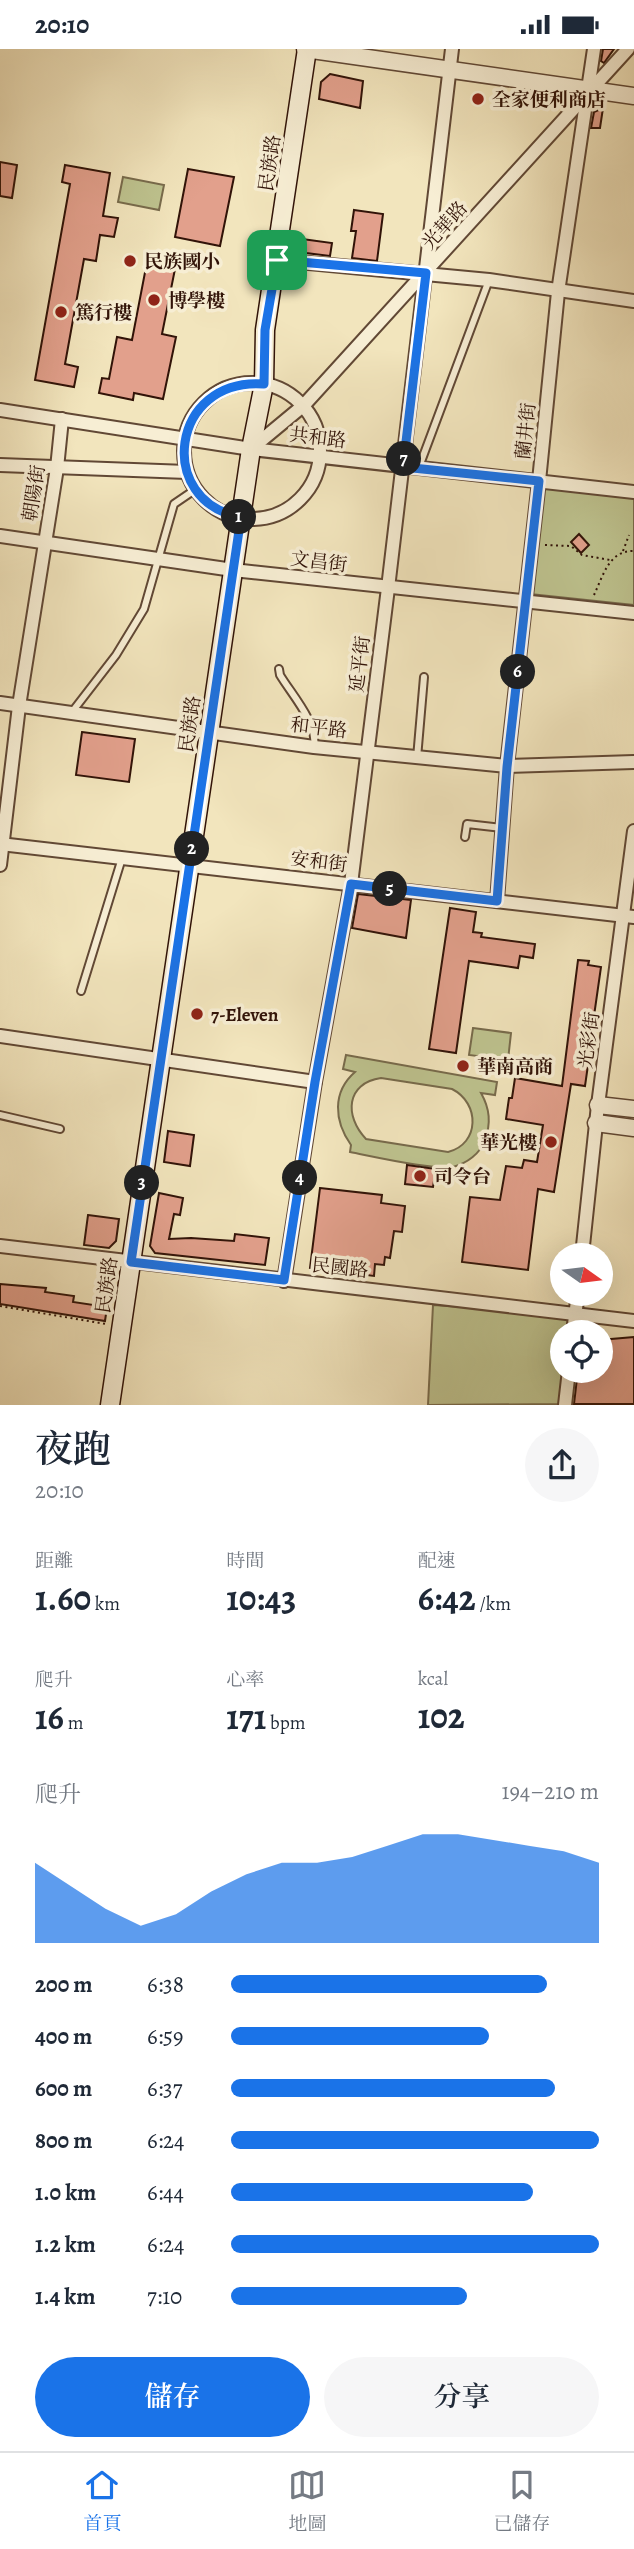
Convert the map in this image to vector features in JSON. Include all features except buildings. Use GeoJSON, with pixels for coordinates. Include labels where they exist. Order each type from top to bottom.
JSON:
{"type":"FeatureCollection","features":[{"type":"Feature","properties":{"kind":"main road","name":"民族路"},"geometry":{"type":"LineString","coordinates":[[110,1405],[251,449],[264,384],[265,330],[307,49]]}},
{"type":"Feature","properties":{"kind":"street"},"geometry":{"type":"LineString","coordinates":[[307,49],[634,96]]}},
{"type":"Feature","properties":{"kind":"street","name":"延平街"},"geometry":{"type":"LineString","coordinates":[[284,1280],[315,1082],[351,884],[452,49]]}},
{"type":"Feature","properties":{"kind":"street","name":"蘭井街"},"geometry":{"type":"LineString","coordinates":[[497,901],[507,767],[558,292],[594,49]]}},
{"type":"Feature","properties":{"kind":"street","name":"光華路"},"geometry":{"type":"LineString","coordinates":[[251,449],[304,405],[628,49]]}},
{"type":"Feature","properties":{"kind":"street"},"geometry":{"type":"LineString","coordinates":[[277,260],[489,280],[634,301]]}},
{"type":"Feature","properties":{"kind":"street"},"geometry":{"type":"LineString","coordinates":[[244,382],[280,388],[304,405],[317,429],[321,457],[310,487],[304,496],[287,510],[267,518],[226,515],[209,504],[195,489],[187,473],[185,437],[193,417],[206,400],[224,388],[244,382]]}},
{"type":"Feature","properties":{"kind":"street","name":"共和路"},"geometry":{"type":"LineString","coordinates":[[0,409],[251,449],[634,492]]}},
{"type":"Feature","properties":{"kind":"street","name":"朝陽街"},"geometry":{"type":"LineString","coordinates":[[0,865],[6,771],[57,468],[62,419]]}},
{"type":"Feature","properties":{"kind":"street"},"geometry":{"type":"LineString","coordinates":[[0,465],[187,473]]}},
{"type":"Feature","properties":{"kind":"street","name":"文昌街"},"geometry":{"type":"LineString","coordinates":[[0,536],[233,570],[634,613]]}},
{"type":"Feature","properties":{"kind":"street","name":"和平路"},"geometry":{"type":"LineString","coordinates":[[0,703],[314,747],[507,767],[634,762]]}},
{"type":"Feature","properties":{"kind":"street","name":"光彩街"},"geometry":{"type":"LineString","coordinates":[[583,1243],[598,1105],[629,916],[634,831]]}},
{"type":"Feature","properties":{"kind":"street","name":"安和街"},"geometry":{"type":"LineString","coordinates":[[2,844],[629,916]]}},
{"type":"Feature","properties":{"kind":"street"},"geometry":{"type":"LineString","coordinates":[[0,1036],[315,1082]]}},
{"type":"Feature","properties":{"kind":"street"},"geometry":{"type":"LineString","coordinates":[[598,1105],[634,1109]]}},
{"type":"Feature","properties":{"kind":"street"},"geometry":{"type":"LineString","coordinates":[[596,1123],[634,1128]]}},
{"type":"Feature","properties":{"kind":"street","name":"民國路"},"geometry":{"type":"LineString","coordinates":[[0,1246],[634,1321]]}},
{"type":"Feature","properties":{"kind":"street"},"geometry":{"type":"LineString","coordinates":[[574,1320],[576,1306]]}},
{"type":"Feature","properties":{"kind":"street"},"geometry":{"type":"LineString","coordinates":[[565,1405],[568,1383]]}},
{"type":"Feature","properties":{"kind":"lane"},"geometry":{"type":"LineString","coordinates":[[418,469],[489,280]]}},
{"type":"Feature","properties":{"kind":"lane"},"geometry":{"type":"LineString","coordinates":[[71,713],[116,655],[144,609],[174,504],[195,489]]}},
{"type":"Feature","properties":{"kind":"lane"},"geometry":{"type":"LineString","coordinates":[[278,669],[311,724],[316,739],[314,747]]}},
{"type":"Feature","properties":{"kind":"lane"},"geometry":{"type":"LineString","coordinates":[[417,758],[424,677]]}},
{"type":"Feature","properties":{"kind":"lane"},"geometry":{"type":"LineString","coordinates":[[465,837],[467,824],[502,828]]}},
{"type":"Feature","properties":{"kind":"lane"},"geometry":{"type":"LineString","coordinates":[[81,991],[122,858]]}},
{"type":"Feature","properties":{"kind":"lane"},"geometry":{"type":"LineString","coordinates":[[0,1115],[60,1129]]}},
{"type":"Feature","properties":{"kind":"path"},"geometry":{"type":"LineString","coordinates":[[624,551],[629,535]]}},
{"type":"Feature","properties":{"kind":"path"},"geometry":{"type":"LineString","coordinates":[[540,544],[570,546],[582,555],[610,560]]}},
{"type":"Feature","properties":{"kind":"path"},"geometry":{"type":"LineString","coordinates":[[593,597],[610,560],[624,551],[634,551]]}},
{"type":"Feature","properties":{"kind":"path"},"geometry":{"type":"LineString","coordinates":[[0,1306],[121,1326]]}},
{"type":"Feature","properties":{"kind":"green space"},"geometry":{"type":"Polygon","coordinates":[[[123,177],[164,185],[159,210],[118,202],[123,177]]]}},
{"type":"Feature","properties":{"kind":"green space"},"geometry":{"type":"Polygon","coordinates":[[[543,486],[634,497],[634,605],[530,594],[543,486]]]}},
{"type":"Feature","properties":{"kind":"green space"},"geometry":{"type":"Polygon","coordinates":[[[473,1028],[511,1033],[508,1060],[469,1055],[473,1028]]]}},
{"type":"Feature","properties":{"kind":"green space"},"geometry":{"type":"Polygon","coordinates":[[[346,1055],[497,1082],[495,1095],[481,1093],[489,1116],[483,1145],[468,1160],[445,1168],[350,1152],[351,1145],[341,1126],[338,1107],[342,1088],[355,1072],[343,1069],[346,1055]],[[381,1078],[369,1081],[355,1093],[352,1102],[354,1120],[366,1139],[448,1152],[459,1148],[466,1141],[472,1123],[468,1104],[452,1089],[381,1078]]]}},
{"type":"Feature","properties":{"kind":"green space"},"geometry":{"type":"Polygon","coordinates":[[[433,1305],[575,1314],[574,1320],[550,1320],[550,1383],[563,1383],[559,1404],[428,1405],[433,1305]]]}},
{"type":"Feature","properties":{"kind":"place","name":"全家便利商店"},"geometry":{"type":"Point","coordinates":[478,99]}},
{"type":"Feature","properties":{"kind":"place","name":"民族國小"},"geometry":{"type":"Point","coordinates":[130,261]}},
{"type":"Feature","properties":{"kind":"place","name":"博學樓"},"geometry":{"type":"Point","coordinates":[154,300]}},
{"type":"Feature","properties":{"kind":"place","name":"篤行樓"},"geometry":{"type":"Point","coordinates":[61,312]}},
{"type":"Feature","properties":{"kind":"place","name":"7-Eleven"},"geometry":{"type":"Point","coordinates":[197,1014]}},
{"type":"Feature","properties":{"kind":"place","name":"華南高商"},"geometry":{"type":"Point","coordinates":[463,1066]}},
{"type":"Feature","properties":{"kind":"place","name":"華光樓"},"geometry":{"type":"Point","coordinates":[551,1142]}},
{"type":"Feature","properties":{"kind":"place","name":"司令台"},"geometry":{"type":"Point","coordinates":[420,1176]}},
{"type":"Feature","properties":{"kind":"route"},"geometry":{"type":"LineString","coordinates":[[277,260],[426,273],[403,467],[539,481],[507,767],[497,901],[351,884],[315,1082],[284,1280],[131,1262],[241,517],[226,515],[209,504],[195,489],[187,473],[185,437],[193,417],[206,400],[224,388],[244,382],[264,384],[265,330],[277,260]]}}]}
